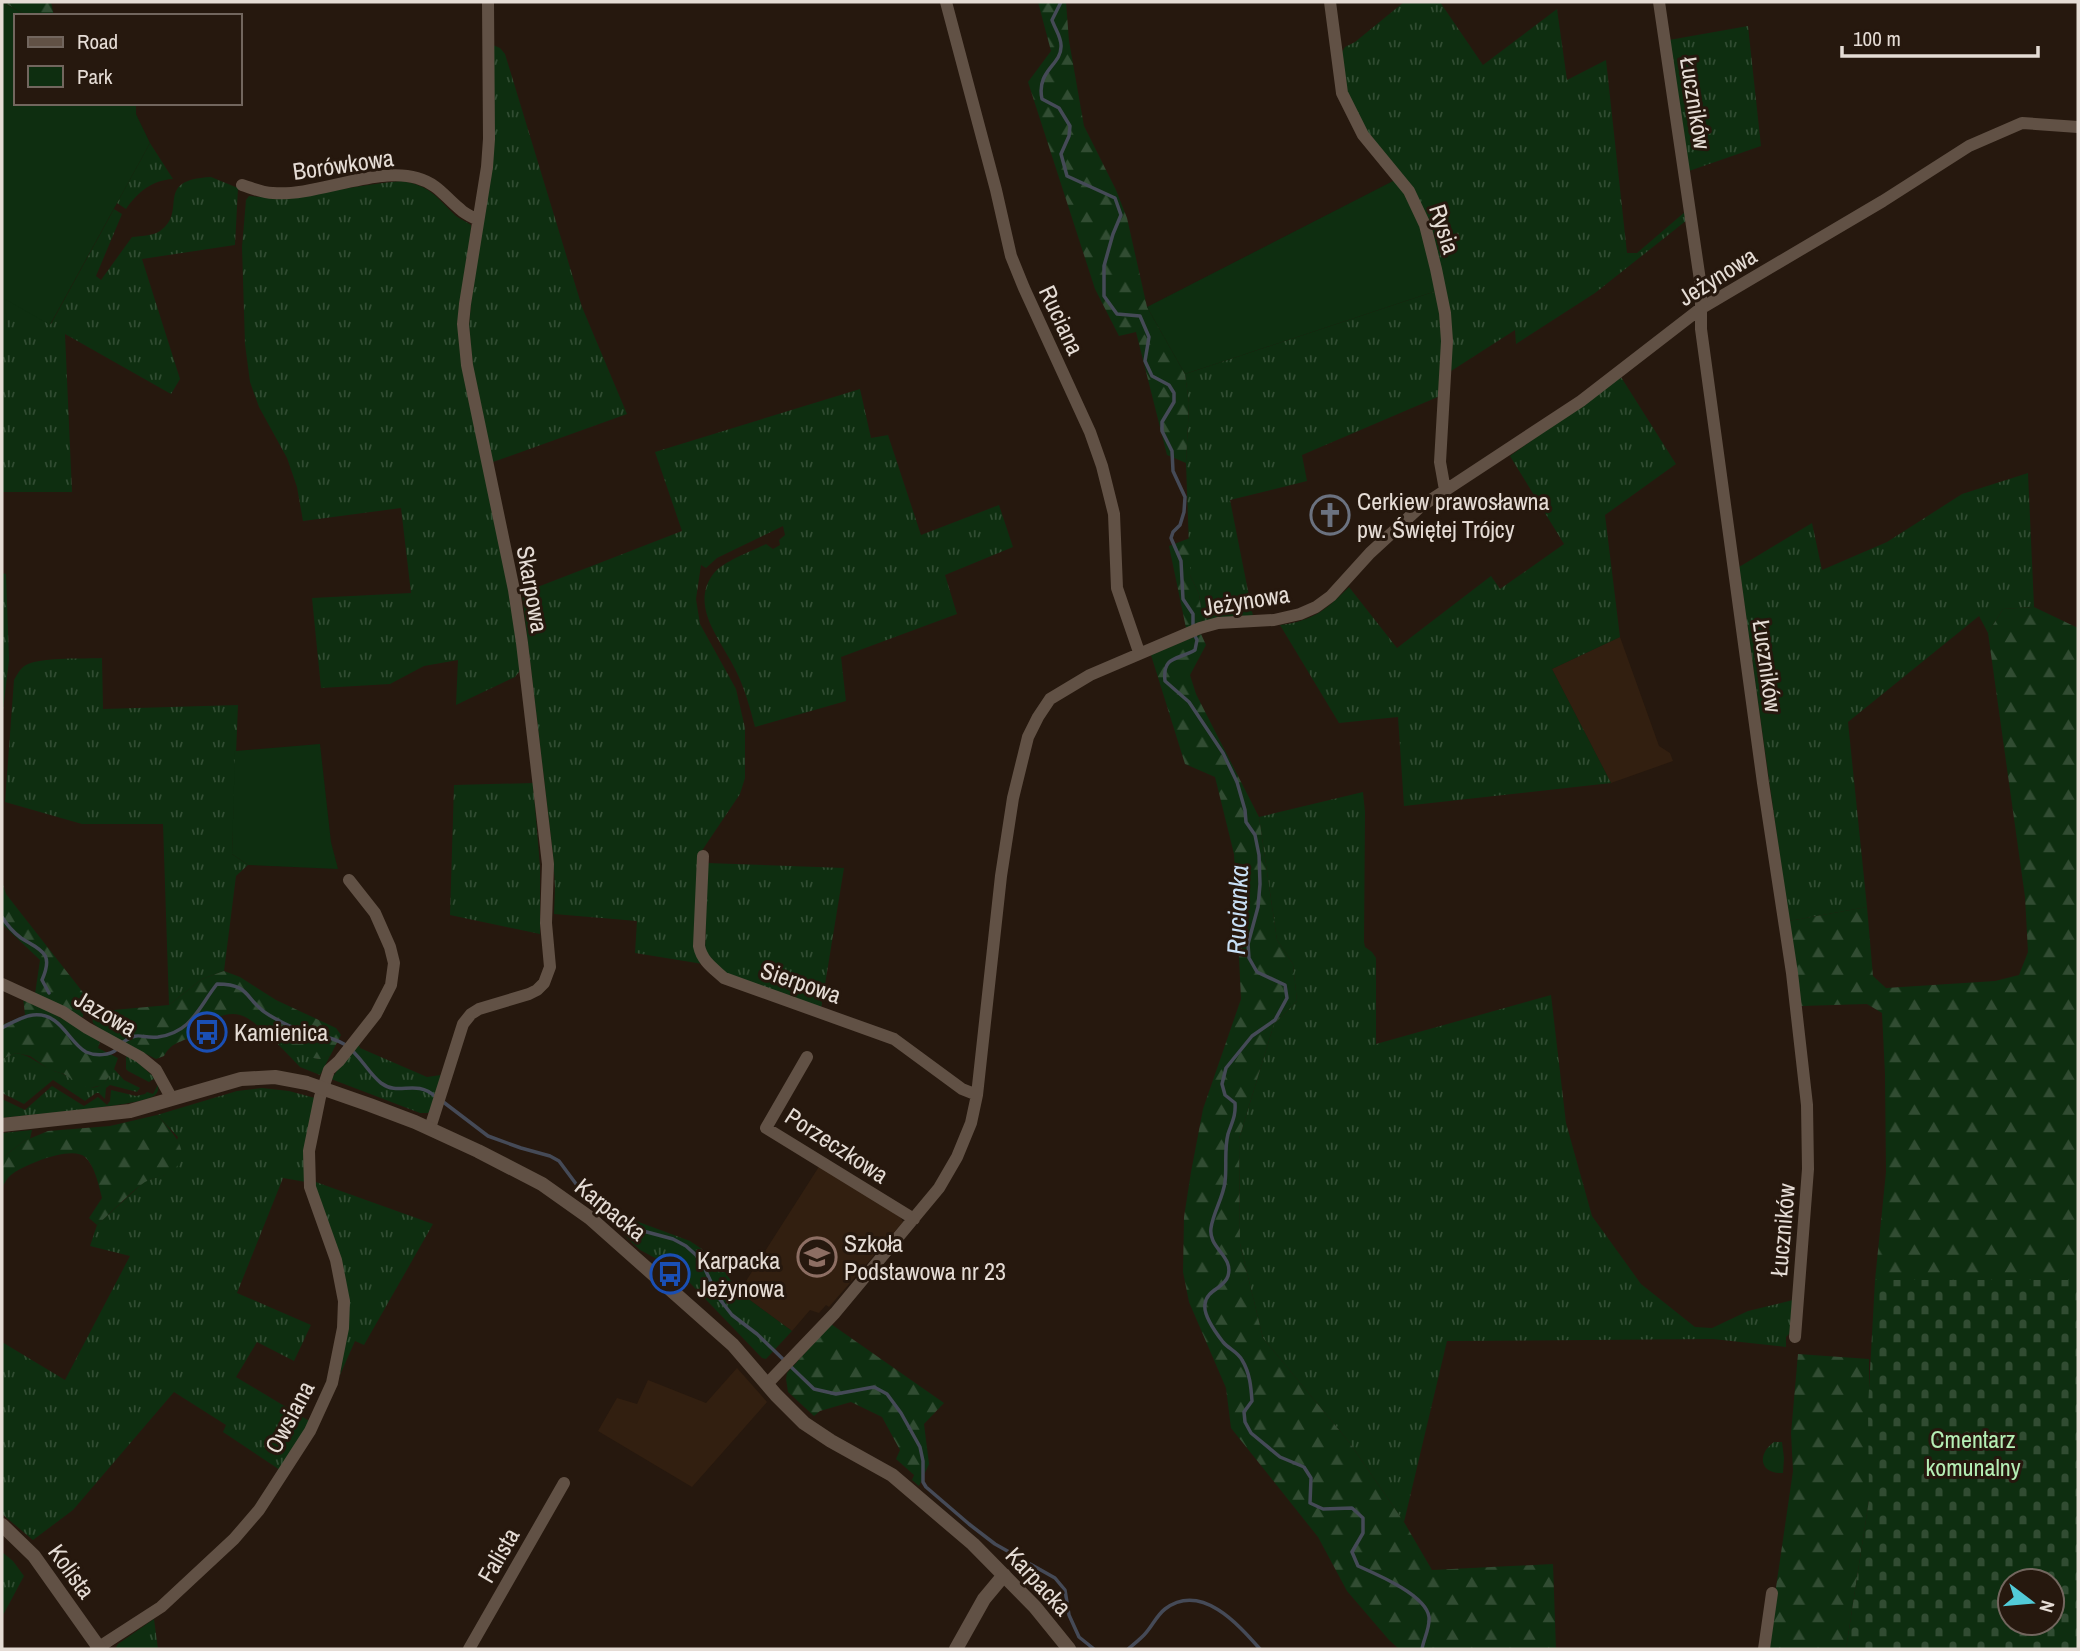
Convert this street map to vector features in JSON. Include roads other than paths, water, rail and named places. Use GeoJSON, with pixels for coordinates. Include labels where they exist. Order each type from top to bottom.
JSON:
{"type":"FeatureCollection","features":[{"type":"Feature","properties":{"kind":"street","name":"Skarpowa"},"geometry":{"type":"LineString","coordinates":[[430,1128],[463,1024],[471,1014],[492,1004],[537,990],[544,983],[550,968],[546,923],[548,863],[522,643],[514,590],[464,346],[465,304],[489,139],[488,2]]}},
{"type":"Feature","properties":{"kind":"street","name":"Ruciana"},"geometry":{"type":"LineString","coordinates":[[946,2],[1011,256],[1090,432],[1102,466],[1114,514],[1117,588],[1139,652]]}},
{"type":"Feature","properties":{"kind":"street","name":"Rysia"},"geometry":{"type":"LineString","coordinates":[[1330,2],[1342,93],[1363,135],[1413,200],[1424,225],[1436,269],[1445,313],[1447,341],[1440,462],[1445,490]]}},
{"type":"Feature","properties":{"kind":"street","name":"Łuczników"},"geometry":{"type":"LineString","coordinates":[[1659,2],[1701,287],[1701,329],[1763,783],[1792,973],[1807,1105],[1808,1169],[1795,1337]]}},
{"type":"Feature","properties":{"kind":"street","name":"Jeżynowa"},"geometry":{"type":"LineString","coordinates":[[767,1384],[835,1313],[939,1188],[952,1168],[971,1123],[977,1095],[1013,798],[1028,737],[1051,699],[1090,675],[1200,628],[1274,620],[1316,607],[1331,596],[1370,553],[1420,508],[1581,401],[1700,309],[1883,201],[1969,145],[2022,123],[2078,127]]}},
{"type":"Feature","properties":{"kind":"street","name":"Borówkowa"},"geometry":{"type":"LineString","coordinates":[[242,185],[273,194],[383,177],[413,177],[440,189],[459,209],[478,220]]}},
{"type":"Feature","properties":{"kind":"street","name":"Sierpowa"},"geometry":{"type":"LineString","coordinates":[[703,856],[699,946],[701,956],[724,978],[894,1039],[962,1089],[977,1095]]}},
{"type":"Feature","properties":{"kind":"street"},"geometry":{"type":"LineString","coordinates":[[323,1088],[329,1070],[340,1061],[376,1014],[391,985],[394,963],[375,913],[349,880]]}},
{"type":"Feature","properties":{"kind":"street","name":"Jazowa"},"geometry":{"type":"LineString","coordinates":[[2,984],[63,1012],[149,1063],[156,1070],[172,1099]]}},
{"type":"Feature","properties":{"kind":"street","name":"Porzeczkowa"},"geometry":{"type":"LineString","coordinates":[[807,1057],[766,1128],[914,1219]]}},
{"type":"Feature","properties":{"kind":"street","name":"Karpacka"},"geometry":{"type":"LineString","coordinates":[[2,1125],[130,1111],[212,1086],[260,1076],[287,1078],[323,1088],[430,1128],[533,1179],[575,1206],[723,1336],[804,1423],[892,1475],[972,1544],[1035,1607],[1069,1649]]}},
{"type":"Feature","properties":{"kind":"street","name":"Owsiana"},"geometry":{"type":"LineString","coordinates":[[98,1649],[161,1607],[234,1539],[259,1510],[310,1432],[332,1383],[343,1328],[344,1301],[337,1260],[315,1201],[309,1171],[309,1151],[323,1088]]}},
{"type":"Feature","properties":{"kind":"street","name":"Falista"},"geometry":{"type":"LineString","coordinates":[[468,1649],[564,1483]]}},
{"type":"Feature","properties":{"kind":"street","name":"Kolista"},"geometry":{"type":"LineString","coordinates":[[2,1525],[34,1556],[98,1649]]}},
{"type":"Feature","properties":{"kind":"street"},"geometry":{"type":"LineString","coordinates":[[956,1649],[984,1599],[1004,1575]]}},
{"type":"Feature","properties":{"kind":"street"},"geometry":{"type":"LineString","coordinates":[[1764,1649],[1772,1594]]}},
{"type":"Feature","properties":{"kind":"waterway","name":"Rucianka"},"geometry":{"type":"LineString","coordinates":[[1061,2],[1052,20],[1060,40],[1060,53],[1042,82],[1042,99],[1059,108],[1070,126],[1069,136],[1061,154],[1067,176],[1115,198],[1121,215],[1104,266],[1104,296],[1117,314],[1140,316],[1149,337],[1145,361],[1152,376],[1169,385],[1174,393],[1174,402],[1162,422],[1162,431],[1172,451],[1173,471],[1185,497],[1180,525],[1171,538],[1181,561],[1183,599],[1193,614],[1193,626]]}},
{"type":"Feature","properties":{"kind":"waterway","name":"Rucianka"},"geometry":{"type":"LineString","coordinates":[[1194,634],[1197,640],[1195,650],[1169,662],[1165,681],[1189,702],[1223,753],[1237,782],[1246,822],[1255,835],[1259,855],[1258,907],[1248,944],[1249,958],[1257,972],[1285,985],[1287,998],[1275,1020],[1252,1036],[1226,1068],[1222,1084],[1225,1095],[1235,1103],[1235,1112],[1227,1140],[1224,1188],[1211,1235],[1229,1269],[1223,1284],[1206,1299],[1206,1313],[1220,1338],[1240,1357],[1247,1370],[1252,1401],[1244,1412],[1245,1422],[1251,1433],[1280,1457],[1304,1467],[1311,1478],[1310,1503],[1323,1509],[1352,1508],[1363,1518],[1363,1533],[1352,1552],[1358,1566],[1399,1586],[1426,1609],[1429,1621],[1422,1649]]}},
{"type":"Feature","properties":{"kind":"waterway"},"geometry":{"type":"LineString","coordinates":[[2,917],[15,933],[44,954],[47,964],[42,980],[49,993]]}},
{"type":"Feature","properties":{"kind":"waterway"},"geometry":{"type":"LineString","coordinates":[[122,1043],[136,1036],[158,1037],[179,1030],[193,1018],[217,984],[228,985],[242,990],[261,1009],[281,1022],[344,1044],[376,1079],[388,1087],[421,1089],[436,1097]]}},
{"type":"Feature","properties":{"kind":"waterway"},"geometry":{"type":"LineString","coordinates":[[2,1028],[25,1017],[43,1015],[57,1023],[86,1052],[102,1055],[117,1049]]}},
{"type":"Feature","properties":{"kind":"waterway"},"geometry":{"type":"LineString","coordinates":[[442,1101],[488,1136],[559,1161],[588,1200],[617,1224],[673,1239],[686,1246],[696,1255],[718,1297],[732,1315],[757,1334],[814,1389],[836,1394],[874,1387],[887,1394],[920,1447],[923,1482],[926,1487],[995,1544],[1055,1578],[1065,1590],[1069,1615],[1079,1637],[1094,1649]]}},
{"type":"Feature","properties":{"kind":"waterway"},"geometry":{"type":"LineString","coordinates":[[1128,1649],[1144,1635],[1165,1609],[1179,1602],[1192,1600],[1205,1603],[1230,1618],[1260,1649]]}},
{"type":"Feature","properties":{"kind":"place","name":"Cerkiew prawosławna pw. Świętej Trójcy"},"geometry":{"type":"Point","coordinates":[1330,515]}},
{"type":"Feature","properties":{"kind":"place","name":"Kamienica"},"geometry":{"type":"Point","coordinates":[207,1032]}},
{"type":"Feature","properties":{"kind":"place","name":"Szkoła Podstawowa nr 23"},"geometry":{"type":"Point","coordinates":[817,1257]}},
{"type":"Feature","properties":{"kind":"place","name":"Karpacka Jeżynowa"},"geometry":{"type":"Point","coordinates":[670,1274]}},
{"type":"Feature","properties":{"kind":"park label","name":"Cmentarz komunalny"},"geometry":{"type":"Point","coordinates":[1973,1453]}}]}
